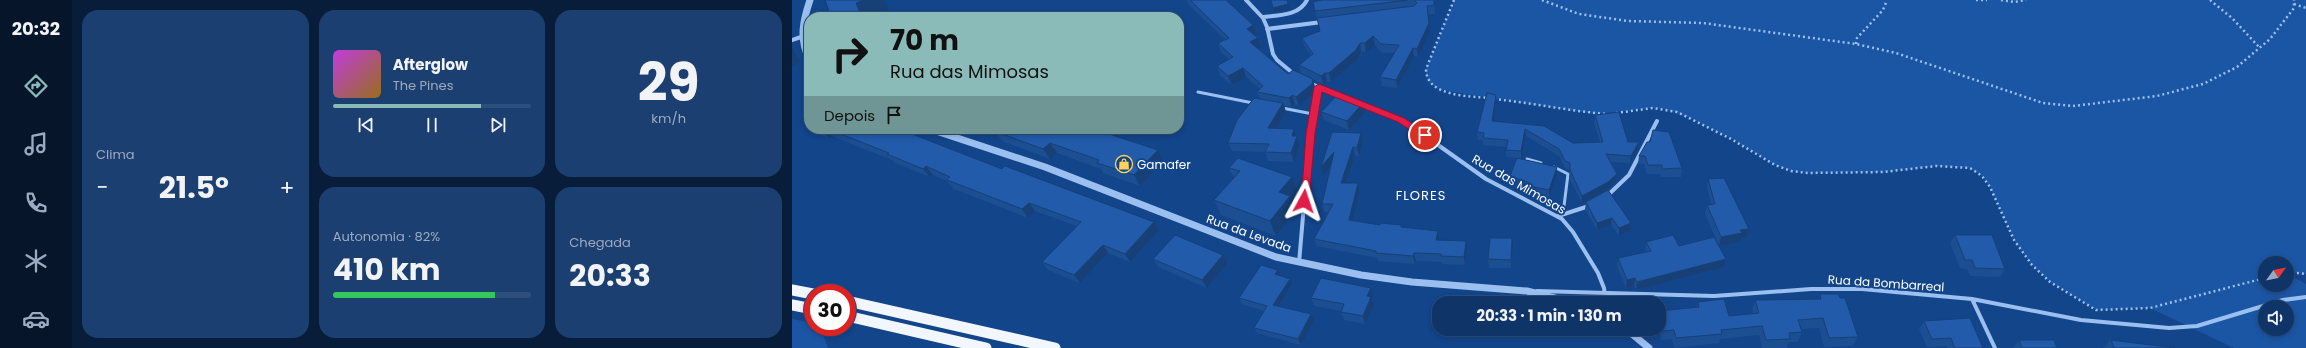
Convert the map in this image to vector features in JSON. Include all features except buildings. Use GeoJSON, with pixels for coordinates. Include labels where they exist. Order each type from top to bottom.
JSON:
{"type":"FeatureCollection","features":[{"type":"Feature","properties":{"kind":"highway"},"geometry":{"type":"LineString","coordinates":[[792,290],[804,292]]}},
{"type":"Feature","properties":{"kind":"highway"},"geometry":{"type":"LineString","coordinates":[[856,303],[1054,348]]}},
{"type":"Feature","properties":{"kind":"highway"},"geometry":{"type":"LineString","coordinates":[[792,305],[804,307]]}},
{"type":"Feature","properties":{"kind":"highway"},"geometry":{"type":"LineString","coordinates":[[856,318],[986,348]]}},
{"type":"Feature","properties":{"kind":"street"},"geometry":{"type":"LineString","coordinates":[[806,12],[810,0]]}},
{"type":"Feature","properties":{"kind":"street"},"geometry":{"type":"LineString","coordinates":[[1246,0],[1262,17],[1267,29],[1271,53],[1284,68],[1297,76]]}},
{"type":"Feature","properties":{"kind":"street"},"geometry":{"type":"LineString","coordinates":[[1262,17],[1296,11],[1303,7],[1307,0]]}},
{"type":"Feature","properties":{"kind":"street"},"geometry":{"type":"LineString","coordinates":[[804,18],[801,37],[804,45]]}},
{"type":"Feature","properties":{"kind":"street"},"geometry":{"type":"LineString","coordinates":[[1267,29],[1329,21]]}},
{"type":"Feature","properties":{"kind":"street"},"geometry":{"type":"LineString","coordinates":[[792,40],[801,37]]}},
{"type":"Feature","properties":{"kind":"street"},"geometry":{"type":"LineString","coordinates":[[1304,80],[1350,101]]}},
{"type":"Feature","properties":{"kind":"street"},"geometry":{"type":"LineString","coordinates":[[1299,263],[1313,114],[1319,87]]}},
{"type":"Feature","properties":{"kind":"street","name":"Rua das Mimosas"},"geometry":{"type":"LineString","coordinates":[[1357,104],[1407,123],[1486,179],[1558,216],[1573,232],[1598,273],[1605,296]]}},
{"type":"Feature","properties":{"kind":"street"},"geometry":{"type":"LineString","coordinates":[[1601,200],[1617,188],[1629,175],[1657,121]]}},
{"type":"Feature","properties":{"kind":"street","name":"Rua da Levada"},"geometry":{"type":"LineString","coordinates":[[945,134],[1045,167],[1252,250],[1299,263],[1392,280],[1538,293],[1549,296]]}},
{"type":"Feature","properties":{"kind":"street"},"geometry":{"type":"LineString","coordinates":[[1558,216],[1594,204]]}},
{"type":"Feature","properties":{"kind":"street","name":"Rua da Bombarreal"},"geometry":{"type":"LineString","coordinates":[[1507,290],[1714,296],[1804,289],[1850,288],[1972,299],[2077,319],[2147,327],[2189,328],[2291,298],[2306,297]]}},
{"type":"Feature","properties":{"kind":"street"},"geometry":{"type":"LineString","coordinates":[[1972,299],[1995,348]]}},
{"type":"Feature","properties":{"kind":"street"},"geometry":{"type":"LineString","coordinates":[[1634,336],[1649,348]]}},
{"type":"Feature","properties":{"kind":"lane"},"geometry":{"type":"LineString","coordinates":[[1198,92],[1259,104]]}},
{"type":"Feature","properties":{"kind":"lane"},"geometry":{"type":"LineString","coordinates":[[1275,107],[1313,114]]}},
{"type":"Feature","properties":{"kind":"lane"},"geometry":{"type":"LineString","coordinates":[[1527,159],[1566,172],[1563,214]]}},
{"type":"Feature","properties":{"kind":"path"},"geometry":{"type":"LineString","coordinates":[[1454,0],[1426,69],[1426,75],[1429,82],[1441,90],[1595,114],[1653,108],[1666,109],[1677,112],[1732,139],[1775,165],[1797,172],[1883,172],[1936,166],[1970,168],[1982,176],[1990,188],[2014,240],[2032,265],[2050,282],[2096,310],[2150,308],[2258,280]]}},
{"type":"Feature","properties":{"kind":"path"},"geometry":{"type":"LineString","coordinates":[[1542,0],[1579,14],[1628,21],[1703,23],[1856,44],[1896,53],[2043,103],[2073,106],[2158,96],[2203,84],[2237,67],[2270,39],[2294,8],[2294,0]]}},
{"type":"Feature","properties":{"kind":"path"},"geometry":{"type":"LineString","coordinates":[[1856,44],[1857,38],[1861,32],[1884,10],[1887,0]]}},
{"type":"Feature","properties":{"kind":"path"},"geometry":{"type":"LineString","coordinates":[[1976,0],[1987,0]]}},
{"type":"Feature","properties":{"kind":"path"},"geometry":{"type":"LineString","coordinates":[[2001,0],[2014,2],[2026,0]]}},
{"type":"Feature","properties":{"kind":"path"},"geometry":{"type":"LineString","coordinates":[[2210,0],[2232,18],[2259,47]]}},
{"type":"Feature","properties":{"kind":"path"},"geometry":{"type":"LineString","coordinates":[[2294,4],[2306,8]]}},
{"type":"Feature","properties":{"kind":"path"},"geometry":{"type":"LineString","coordinates":[[2294,273],[2306,274]]}},
{"type":"Feature","properties":{"kind":"shaded area"},"geometry":{"type":"Polygon","coordinates":[[[1454,0],[2306,0],[2306,274],[2294,273],[2294,256],[2258,256],[2258,292],[2294,292],[2294,278],[2306,284],[2306,348],[2234,348],[2150,308],[2096,310],[2050,282],[2032,265],[2014,240],[1990,187],[1982,176],[1970,168],[1936,166],[1883,172],[1808,173],[1791,171],[1775,165],[1732,139],[1690,118],[1665,109],[1653,108],[1595,114],[1441,90],[1434,87],[1429,82],[1426,69],[1454,0]]]}},
{"type":"Feature","properties":{"kind":"shaded area"},"geometry":{"type":"Polygon","coordinates":[[[792,319],[804,321],[804,336],[823,336],[828,348],[792,348],[792,319]]]}},
{"type":"Feature","properties":{"kind":"place","name":"Gamafer"},"geometry":{"type":"Point","coordinates":[1124,164]}},
{"type":"Feature","properties":{"kind":"district","name":"FLORES"},"geometry":{"type":"Point","coordinates":[1421,195]}},
{"type":"Feature","properties":{"kind":"route"},"geometry":{"type":"LineString","coordinates":[[1304,201],[1310,134],[1319,87],[1343,98],[1401,120],[1425,135]]}}]}
